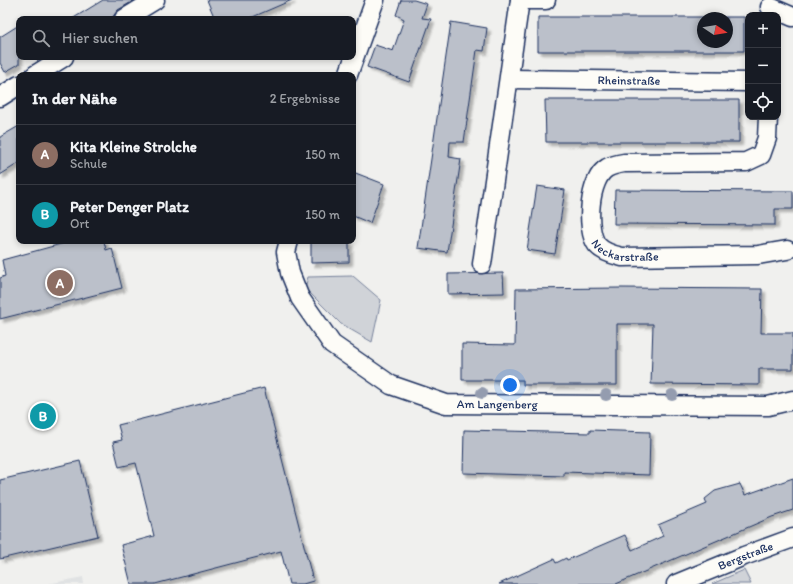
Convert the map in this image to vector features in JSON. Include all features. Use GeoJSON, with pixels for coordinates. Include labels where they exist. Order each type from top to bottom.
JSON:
{"type":"FeatureCollection","features":[{"type":"Feature","properties":{"kind":"street"},"geometry":{"type":"LineString","coordinates":[[129,16],[155,0]]}},
{"type":"Feature","properties":{"kind":"street"},"geometry":{"type":"LineString","coordinates":[[356,53],[375,0]]}},
{"type":"Feature","properties":{"kind":"street"},"geometry":{"type":"LineString","coordinates":[[482,264],[510,79],[520,0],[546,0]]}},
{"type":"Feature","properties":{"kind":"street"},"geometry":{"type":"LineString","coordinates":[[766,7],[793,17]]}},
{"type":"Feature","properties":{"kind":"street"},"geometry":{"type":"LineString","coordinates":[[40,72],[59,60]]}},
{"type":"Feature","properties":{"kind":"street"},"geometry":{"type":"LineString","coordinates":[[349,72],[353,60]]}},
{"type":"Feature","properties":{"kind":"street","name":"Rheinstraße"},"geometry":{"type":"LineString","coordinates":[[510,79],[745,82]]}},
{"type":"Feature","properties":{"kind":"street"},"geometry":{"type":"LineString","coordinates":[[0,97],[16,87]]}},
{"type":"Feature","properties":{"kind":"street","name":"Neckarstraße"},"geometry":{"type":"LineString","coordinates":[[768,120],[767,138],[760,155],[746,162],[624,163],[606,168],[600,174],[591,204],[591,228],[598,246],[609,253],[622,257],[758,255],[787,250]]}},
{"type":"Feature","properties":{"kind":"street","name":"Am Langenberg"},"geometry":{"type":"LineString","coordinates":[[288,244],[286,252],[290,273],[300,298],[332,344],[391,385],[446,404],[768,406],[793,400]]}},
{"type":"Feature","properties":{"kind":"street","name":"Bergstraße"},"geometry":{"type":"LineString","coordinates":[[676,584],[793,538]]}},
{"type":"Feature","properties":{"kind":"shaded area"},"geometry":{"type":"Polygon","coordinates":[[[353,276],[381,300],[372,342],[341,324],[305,288],[308,277],[353,276]]]}},
{"type":"Feature","properties":{"kind":"shaded area"},"geometry":{"type":"Polygon","coordinates":[[[744,570],[751,584],[712,584],[744,570]]]}},
{"type":"Feature","properties":{"kind":"shaded area"},"geometry":{"type":"Polygon","coordinates":[[[83,577],[84,584],[48,584],[83,577]]]}},
{"type":"Feature","properties":{"kind":"building"},"geometry":{"type":"Polygon","coordinates":[[[103,0],[135,0],[118,10],[113,16],[77,16],[103,0]]]}},
{"type":"Feature","properties":{"kind":"building"},"geometry":{"type":"Polygon","coordinates":[[[207,0],[292,0],[255,16],[214,16],[207,0]]]}},
{"type":"Feature","properties":{"kind":"building"},"geometry":{"type":"Polygon","coordinates":[[[401,0],[414,0],[427,4],[422,18],[431,19],[409,82],[367,67],[375,45],[393,51],[404,19],[396,15],[401,0]]]}},
{"type":"Feature","properties":{"kind":"building"},"geometry":{"type":"Polygon","coordinates":[[[538,17],[697,17],[697,48],[733,48],[733,17],[744,17],[744,51],[538,51],[538,17]]]}},
{"type":"Feature","properties":{"kind":"building"},"geometry":{"type":"Polygon","coordinates":[[[451,22],[487,28],[484,51],[477,50],[464,142],[450,142],[449,157],[461,159],[447,252],[418,248],[451,22]]]}},
{"type":"Feature","properties":{"kind":"building"},"geometry":{"type":"Polygon","coordinates":[[[16,27],[16,60],[19,60],[19,64],[5,72],[0,63],[0,37],[16,27]]]}},
{"type":"Feature","properties":{"kind":"building"},"geometry":{"type":"Polygon","coordinates":[[[545,100],[739,100],[739,142],[546,142],[545,100]]]}},
{"type":"Feature","properties":{"kind":"building"},"geometry":{"type":"Polygon","coordinates":[[[16,128],[16,165],[0,175],[0,137],[16,128]]]}},
{"type":"Feature","properties":{"kind":"building"},"geometry":{"type":"Polygon","coordinates":[[[356,173],[384,184],[370,223],[356,217],[356,173]]]}},
{"type":"Feature","properties":{"kind":"building"},"geometry":{"type":"Polygon","coordinates":[[[537,186],[565,190],[555,254],[527,250],[537,186]]]}},
{"type":"Feature","properties":{"kind":"building"},"geometry":{"type":"Polygon","coordinates":[[[615,190],[793,191],[793,209],[775,209],[775,225],[614,224],[615,190]]]}},
{"type":"Feature","properties":{"kind":"building"},"geometry":{"type":"Polygon","coordinates":[[[61,244],[105,244],[106,250],[112,248],[122,288],[0,319],[0,278],[5,276],[2,260],[61,244]]]}},
{"type":"Feature","properties":{"kind":"building"},"geometry":{"type":"Polygon","coordinates":[[[311,244],[349,244],[349,262],[311,263],[311,244]]]}},
{"type":"Feature","properties":{"kind":"building"},"geometry":{"type":"Polygon","coordinates":[[[503,273],[504,293],[448,294],[448,274],[503,273]]]}},
{"type":"Feature","properties":{"kind":"building"},"geometry":{"type":"Polygon","coordinates":[[[516,289],[762,289],[761,333],[793,333],[793,369],[759,369],[759,385],[651,384],[653,324],[617,324],[617,385],[523,385],[523,380],[462,380],[462,344],[515,345],[516,289]]]}},
{"type":"Feature","properties":{"kind":"building"},"geometry":{"type":"Polygon","coordinates":[[[264,388],[313,581],[303,584],[289,584],[281,551],[155,584],[131,584],[121,545],[154,536],[136,463],[119,467],[113,442],[122,440],[118,425],[264,388]]]}},
{"type":"Feature","properties":{"kind":"building"},"geometry":{"type":"Polygon","coordinates":[[[464,430],[590,433],[590,430],[650,432],[649,475],[564,472],[564,476],[463,473],[464,430]]]}},
{"type":"Feature","properties":{"kind":"building"},"geometry":{"type":"Polygon","coordinates":[[[80,461],[98,536],[0,559],[0,480],[80,461]]]}},
{"type":"Feature","properties":{"kind":"building"},"geometry":{"type":"Polygon","coordinates":[[[793,478],[793,510],[772,517],[616,584],[499,584],[554,559],[556,563],[566,558],[567,560],[625,535],[632,550],[663,536],[658,525],[707,504],[705,499],[715,491],[740,484],[745,495],[793,478]]]}},
{"type":"Feature","properties":{"kind":"place","name":"Kita Kleine Strolche"},"geometry":{"type":"Point","coordinates":[60,283]}},
{"type":"Feature","properties":{"kind":"place","name":"Peter Denger Platz"},"geometry":{"type":"Point","coordinates":[43,416]}}]}
